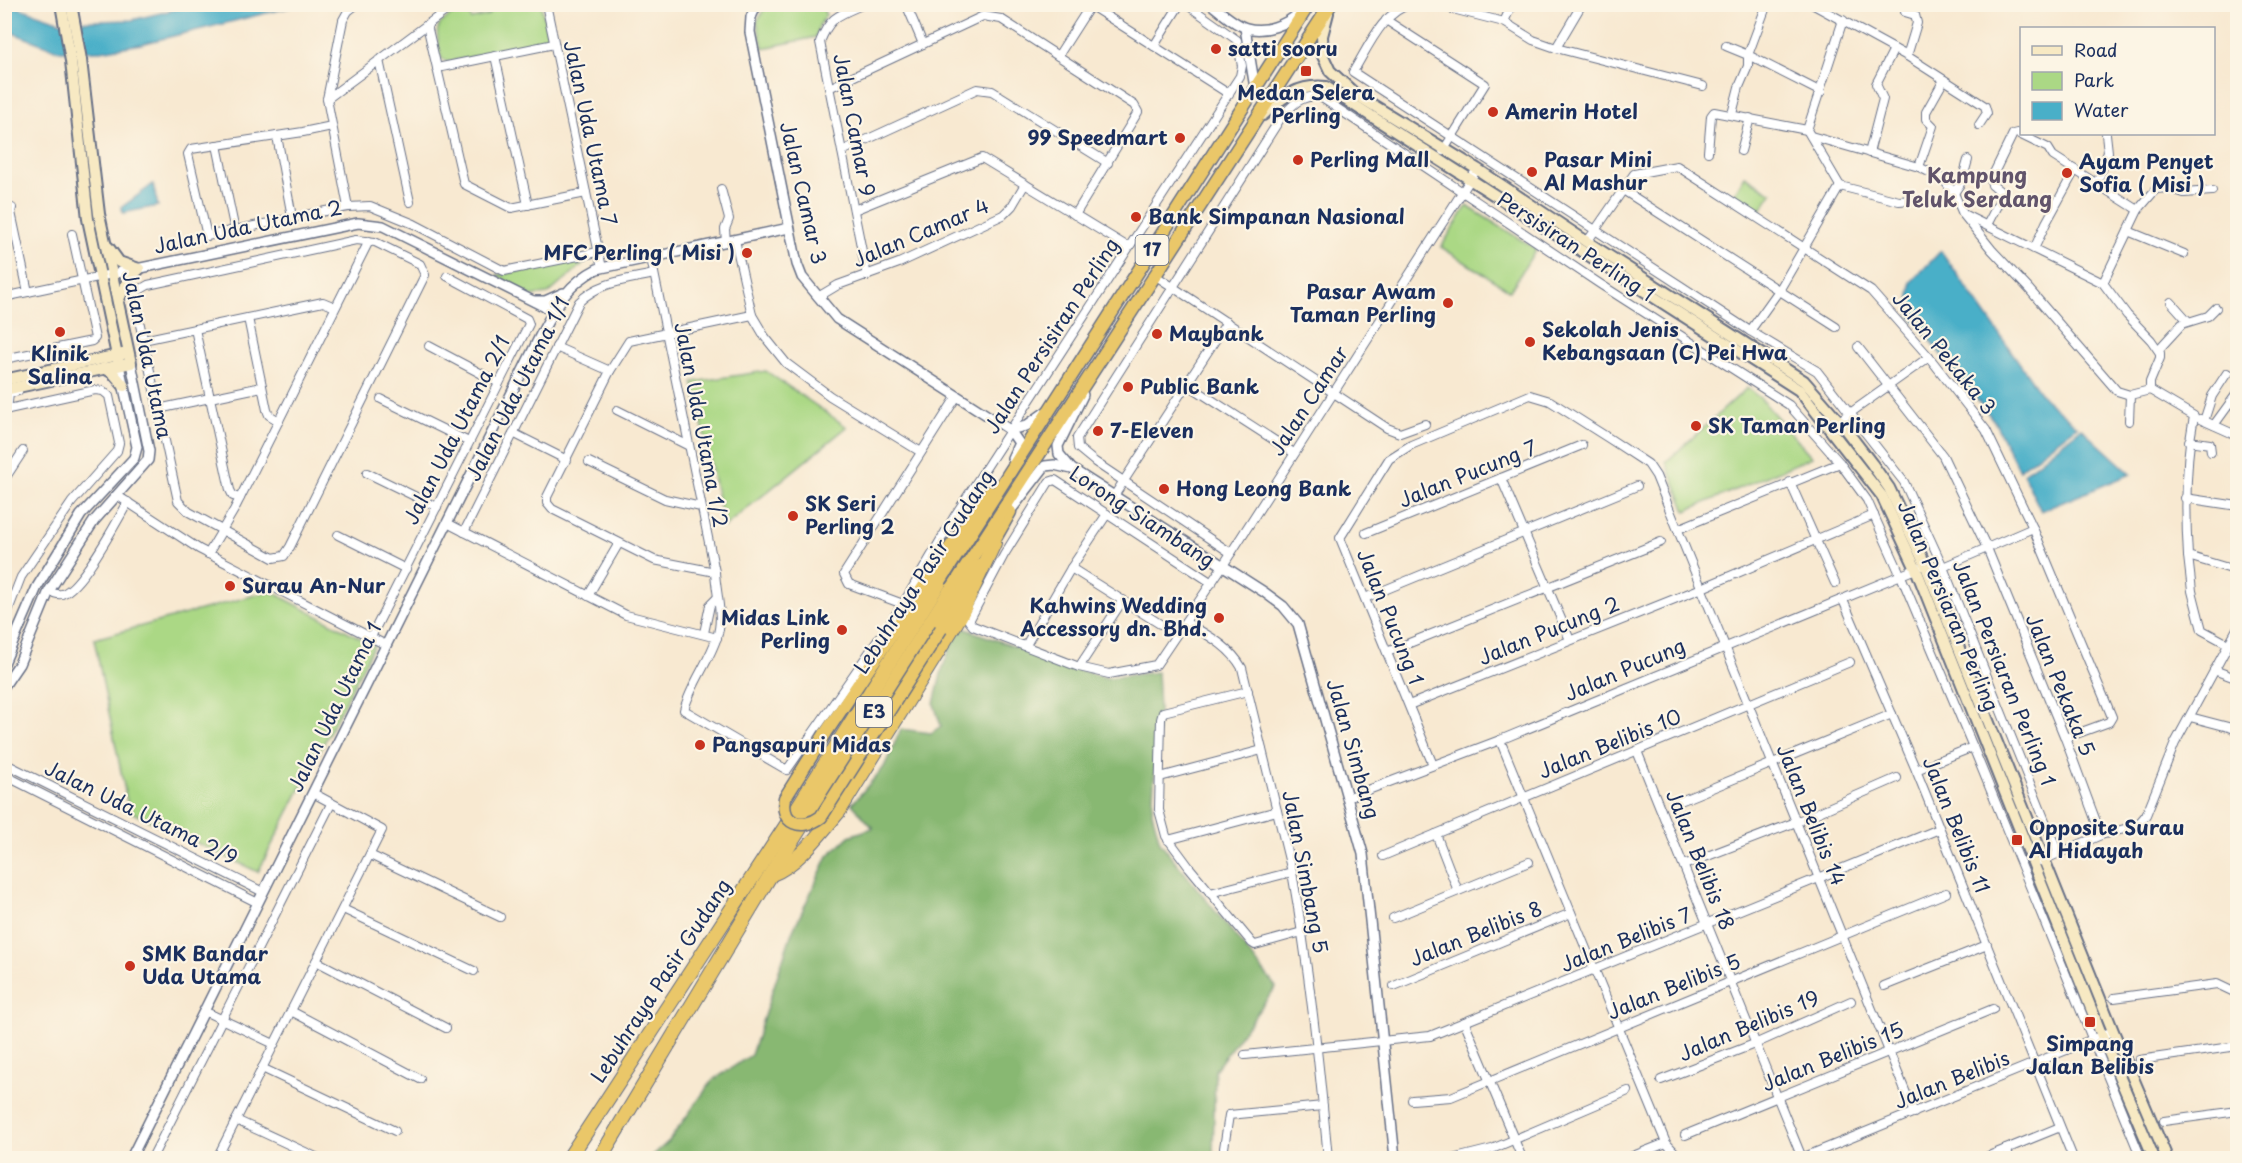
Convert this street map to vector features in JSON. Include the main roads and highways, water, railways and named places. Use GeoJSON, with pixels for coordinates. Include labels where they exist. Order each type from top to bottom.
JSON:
{"type":"FeatureCollection","features":[{"type":"Feature","properties":{"kind":"highway","name":"Lebuhraya Pasir Gudang"},"geometry":{"type":"LineString","coordinates":[[600,1158],[945,587],[1048,411],[1308,4]]}},
{"type":"Feature","properties":{"kind":"highway","name":"Lebuhraya Pasir Gudang"},"geometry":{"type":"LineString","coordinates":[[569,1158],[945,587],[1093,373],[1250,127],[1330,7]]}},
{"type":"Feature","properties":{"kind":"highway"},"geometry":{"type":"LineString","coordinates":[[771,874],[785,868],[818,836],[838,811],[960,616],[1041,450]]}},
{"type":"Feature","properties":{"kind":"highway"},"geometry":{"type":"LineString","coordinates":[[994,543],[821,817],[805,825],[796,824],[783,808],[785,798],[949,549],[990,492],[1007,479]]}},
{"type":"Feature","properties":{"kind":"main road"},"geometry":{"type":"LineString","coordinates":[[61,4],[69,12],[76,61]]}},
{"type":"Feature","properties":{"kind":"main road","name":"Jalan Persiaran Perling"},"geometry":{"type":"LineString","coordinates":[[1330,7],[1322,36],[1321,50],[1330,71],[1355,94],[1477,169],[1587,243],[1803,381],[1839,421],[1889,488],[2044,858],[2103,1036],[2167,1158]]}},
{"type":"Feature","properties":{"kind":"main road","name":"Jalan Uda Utama"},"geometry":{"type":"LineString","coordinates":[[76,61],[88,219],[106,275],[118,302],[130,358],[118,360],[106,275],[105,242],[76,61]]}},
{"type":"Feature","properties":{"kind":"main road","name":"Jalan Persiaran Perling"},"geometry":{"type":"LineString","coordinates":[[1250,127],[1285,96],[1314,86],[1326,87],[1799,390],[1882,496],[1921,567],[2038,875],[2154,1158]]}},
{"type":"Feature","properties":{"kind":"main road"},"geometry":{"type":"LineString","coordinates":[[105,242],[119,262],[139,269],[127,282],[118,302]]}},
{"type":"Feature","properties":{"kind":"main road"},"geometry":{"type":"LineString","coordinates":[[4,390],[48,380],[103,363],[112,345],[113,336]]}},
{"type":"Feature","properties":{"kind":"main road"},"geometry":{"type":"LineString","coordinates":[[4,380],[118,360]]}},
{"type":"Feature","properties":{"kind":"main road"},"geometry":{"type":"LineString","coordinates":[[103,363],[124,386]]}},
{"type":"Feature","properties":{"kind":"water"},"geometry":{"type":"Polygon","coordinates":[[[5,5],[61,22],[132,20],[193,5],[299,5],[141,44],[101,51],[60,51],[5,30],[5,5]]]}},
{"type":"Feature","properties":{"kind":"water"},"geometry":{"type":"Polygon","coordinates":[[[153,184],[158,206],[123,213],[122,207],[153,184]]]}},
{"type":"Feature","properties":{"kind":"water"},"geometry":{"type":"Polygon","coordinates":[[[1941,251],[2044,398],[2077,426],[2019,470],[1994,421],[1909,314],[1911,282],[1941,251]]]}},
{"type":"Feature","properties":{"kind":"water"},"geometry":{"type":"Polygon","coordinates":[[[2081,428],[2131,474],[2041,511],[2023,474],[2081,428]]]}},
{"type":"Feature","properties":{"kind":"place","name":"satti sooru"},"geometry":{"type":"Point","coordinates":[1216,49]}},
{"type":"Feature","properties":{"kind":"place","name":"Medan Selera Perling"},"geometry":{"type":"Point","coordinates":[1306,71]}},
{"type":"Feature","properties":{"kind":"place","name":"Amerin Hotel"},"geometry":{"type":"Point","coordinates":[1493,112]}},
{"type":"Feature","properties":{"kind":"place","name":"99 Speedmart"},"geometry":{"type":"Point","coordinates":[1180,138]}},
{"type":"Feature","properties":{"kind":"place","name":"Perling Mall"},"geometry":{"type":"Point","coordinates":[1298,160]}},
{"type":"Feature","properties":{"kind":"place","name":"Pasar Mini Al Mashur"},"geometry":{"type":"Point","coordinates":[1532,172]}},
{"type":"Feature","properties":{"kind":"place","name":"Ayam Penyet Sofia ( Misi )"},"geometry":{"type":"Point","coordinates":[2067,173]}},
{"type":"Feature","properties":{"kind":"place","name":"Bank Simpanan Nasional"},"geometry":{"type":"Point","coordinates":[1136,217]}},
{"type":"Feature","properties":{"kind":"place","name":"MFC Perling ( Misi )"},"geometry":{"type":"Point","coordinates":[747,253]}},
{"type":"Feature","properties":{"kind":"place","name":"Pasar Awam Taman Perling"},"geometry":{"type":"Point","coordinates":[1448,303]}},
{"type":"Feature","properties":{"kind":"place","name":"Klinik Salina"},"geometry":{"type":"Point","coordinates":[60,332]}},
{"type":"Feature","properties":{"kind":"place","name":"Maybank"},"geometry":{"type":"Point","coordinates":[1157,334]}},
{"type":"Feature","properties":{"kind":"place","name":"Sekolah Jenis Kebangsaan (C) Pei Hwa"},"geometry":{"type":"Point","coordinates":[1530,342]}},
{"type":"Feature","properties":{"kind":"place","name":"Public Bank"},"geometry":{"type":"Point","coordinates":[1128,387]}},
{"type":"Feature","properties":{"kind":"place","name":"SK Taman Perling"},"geometry":{"type":"Point","coordinates":[1696,426]}},
{"type":"Feature","properties":{"kind":"place","name":"7-Eleven"},"geometry":{"type":"Point","coordinates":[1098,431]}},
{"type":"Feature","properties":{"kind":"place","name":"Hong Leong Bank"},"geometry":{"type":"Point","coordinates":[1164,489]}},
{"type":"Feature","properties":{"kind":"place","name":"SK Seri Perling 2"},"geometry":{"type":"Point","coordinates":[793,516]}},
{"type":"Feature","properties":{"kind":"place","name":"Surau An-Nur"},"geometry":{"type":"Point","coordinates":[230,586]}},
{"type":"Feature","properties":{"kind":"place","name":"Kahwins Wedding Accessory dn. Bhd."},"geometry":{"type":"Point","coordinates":[1219,618]}},
{"type":"Feature","properties":{"kind":"place","name":"Midas Link Perling"},"geometry":{"type":"Point","coordinates":[842,630]}},
{"type":"Feature","properties":{"kind":"place","name":"Pangsapuri Midas"},"geometry":{"type":"Point","coordinates":[700,745]}},
{"type":"Feature","properties":{"kind":"place","name":"Opposite Surau Al Hidayah"},"geometry":{"type":"Point","coordinates":[2017,840]}},
{"type":"Feature","properties":{"kind":"place","name":"SMK Bandar Uda Utama"},"geometry":{"type":"Point","coordinates":[130,966]}},
{"type":"Feature","properties":{"kind":"place","name":"Simpang Jalan Belibis"},"geometry":{"type":"Point","coordinates":[2090,1022]}},
{"type":"Feature","properties":{"kind":"district","name":"Kampung Teluk Serdang"},"geometry":{"type":"Point","coordinates":[1977,188]}}]}
